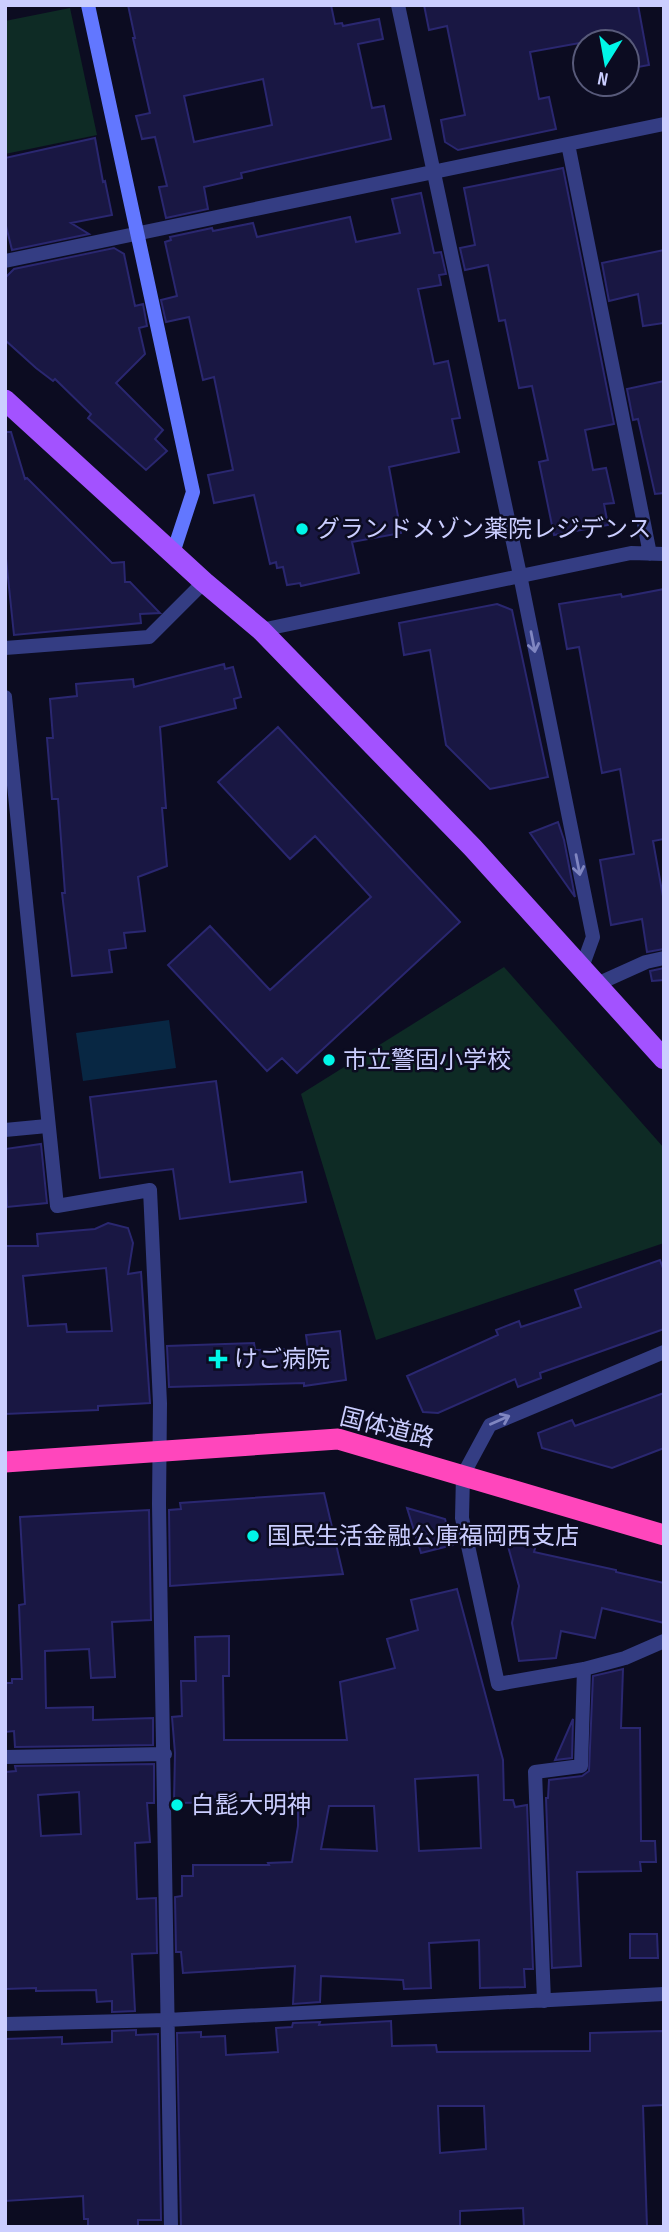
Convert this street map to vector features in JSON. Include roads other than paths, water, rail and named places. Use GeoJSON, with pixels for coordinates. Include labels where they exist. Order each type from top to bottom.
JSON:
{"type":"FeatureCollection","features":[{"type":"Feature","properties":{"kind":"highway","name":"国体道路"},"geometry":{"type":"LineString","coordinates":[[5,1462],[338,1439],[664,1535]]}},
{"type":"Feature","properties":{"kind":"main road"},"geometry":{"type":"LineString","coordinates":[[5,400],[204,582],[261,630],[473,848],[664,1059]]}},
{"type":"Feature","properties":{"kind":"street"},"geometry":{"type":"LineString","coordinates":[[89,5],[192,492],[173,552]]}},
{"type":"Feature","properties":{"kind":"street"},"geometry":{"type":"LineString","coordinates":[[398,5],[520,575],[593,937],[588,978],[664,958]]}},
{"type":"Feature","properties":{"kind":"street"},"geometry":{"type":"LineString","coordinates":[[5,261],[664,124]]}},
{"type":"Feature","properties":{"kind":"street"},"geometry":{"type":"LineString","coordinates":[[261,630],[631,553],[657,554],[568,144]]}},
{"type":"Feature","properties":{"kind":"street"},"geometry":{"type":"LineString","coordinates":[[5,649],[149,637],[204,582]]}},
{"type":"Feature","properties":{"kind":"street"},"geometry":{"type":"LineString","coordinates":[[5,697],[57,1206],[150,1190],[160,1403],[172,2227]]}},
{"type":"Feature","properties":{"kind":"street"},"geometry":{"type":"LineString","coordinates":[[5,1130],[47,1126]]}},
{"type":"Feature","properties":{"kind":"street"},"geometry":{"type":"LineString","coordinates":[[664,1352],[490,1424],[463,1475],[462,1518],[498,1684],[583,1669],[625,1658],[664,1641]]}},
{"type":"Feature","properties":{"kind":"street"},"geometry":{"type":"LineString","coordinates":[[544,2001],[534,1772],[582,1766],[583,1669]]}},
{"type":"Feature","properties":{"kind":"street"},"geometry":{"type":"LineString","coordinates":[[5,1757],[165,1754]]}},
{"type":"Feature","properties":{"kind":"street"},"geometry":{"type":"LineString","coordinates":[[5,2024],[167,2020],[664,1994]]}},
{"type":"Feature","properties":{"kind":"water"},"geometry":{"type":"Polygon","coordinates":[[[169,1020],[176,1068],[83,1081],[76,1033],[169,1020]]]}},
{"type":"Feature","properties":{"kind":"place","name":"グランドメゾン薬院レジデンス"},"geometry":{"type":"Point","coordinates":[302,529]}},
{"type":"Feature","properties":{"kind":"place","name":"市立警固小学校"},"geometry":{"type":"Point","coordinates":[329,1060]}},
{"type":"Feature","properties":{"kind":"place","name":"けご病院"},"geometry":{"type":"Point","coordinates":[218,1359]}},
{"type":"Feature","properties":{"kind":"place","name":"国民生活金融公庫福岡西支店"},"geometry":{"type":"Point","coordinates":[253,1536]}},
{"type":"Feature","properties":{"kind":"place","name":"白髭大明神"},"geometry":{"type":"Point","coordinates":[177,1805]}}]}
